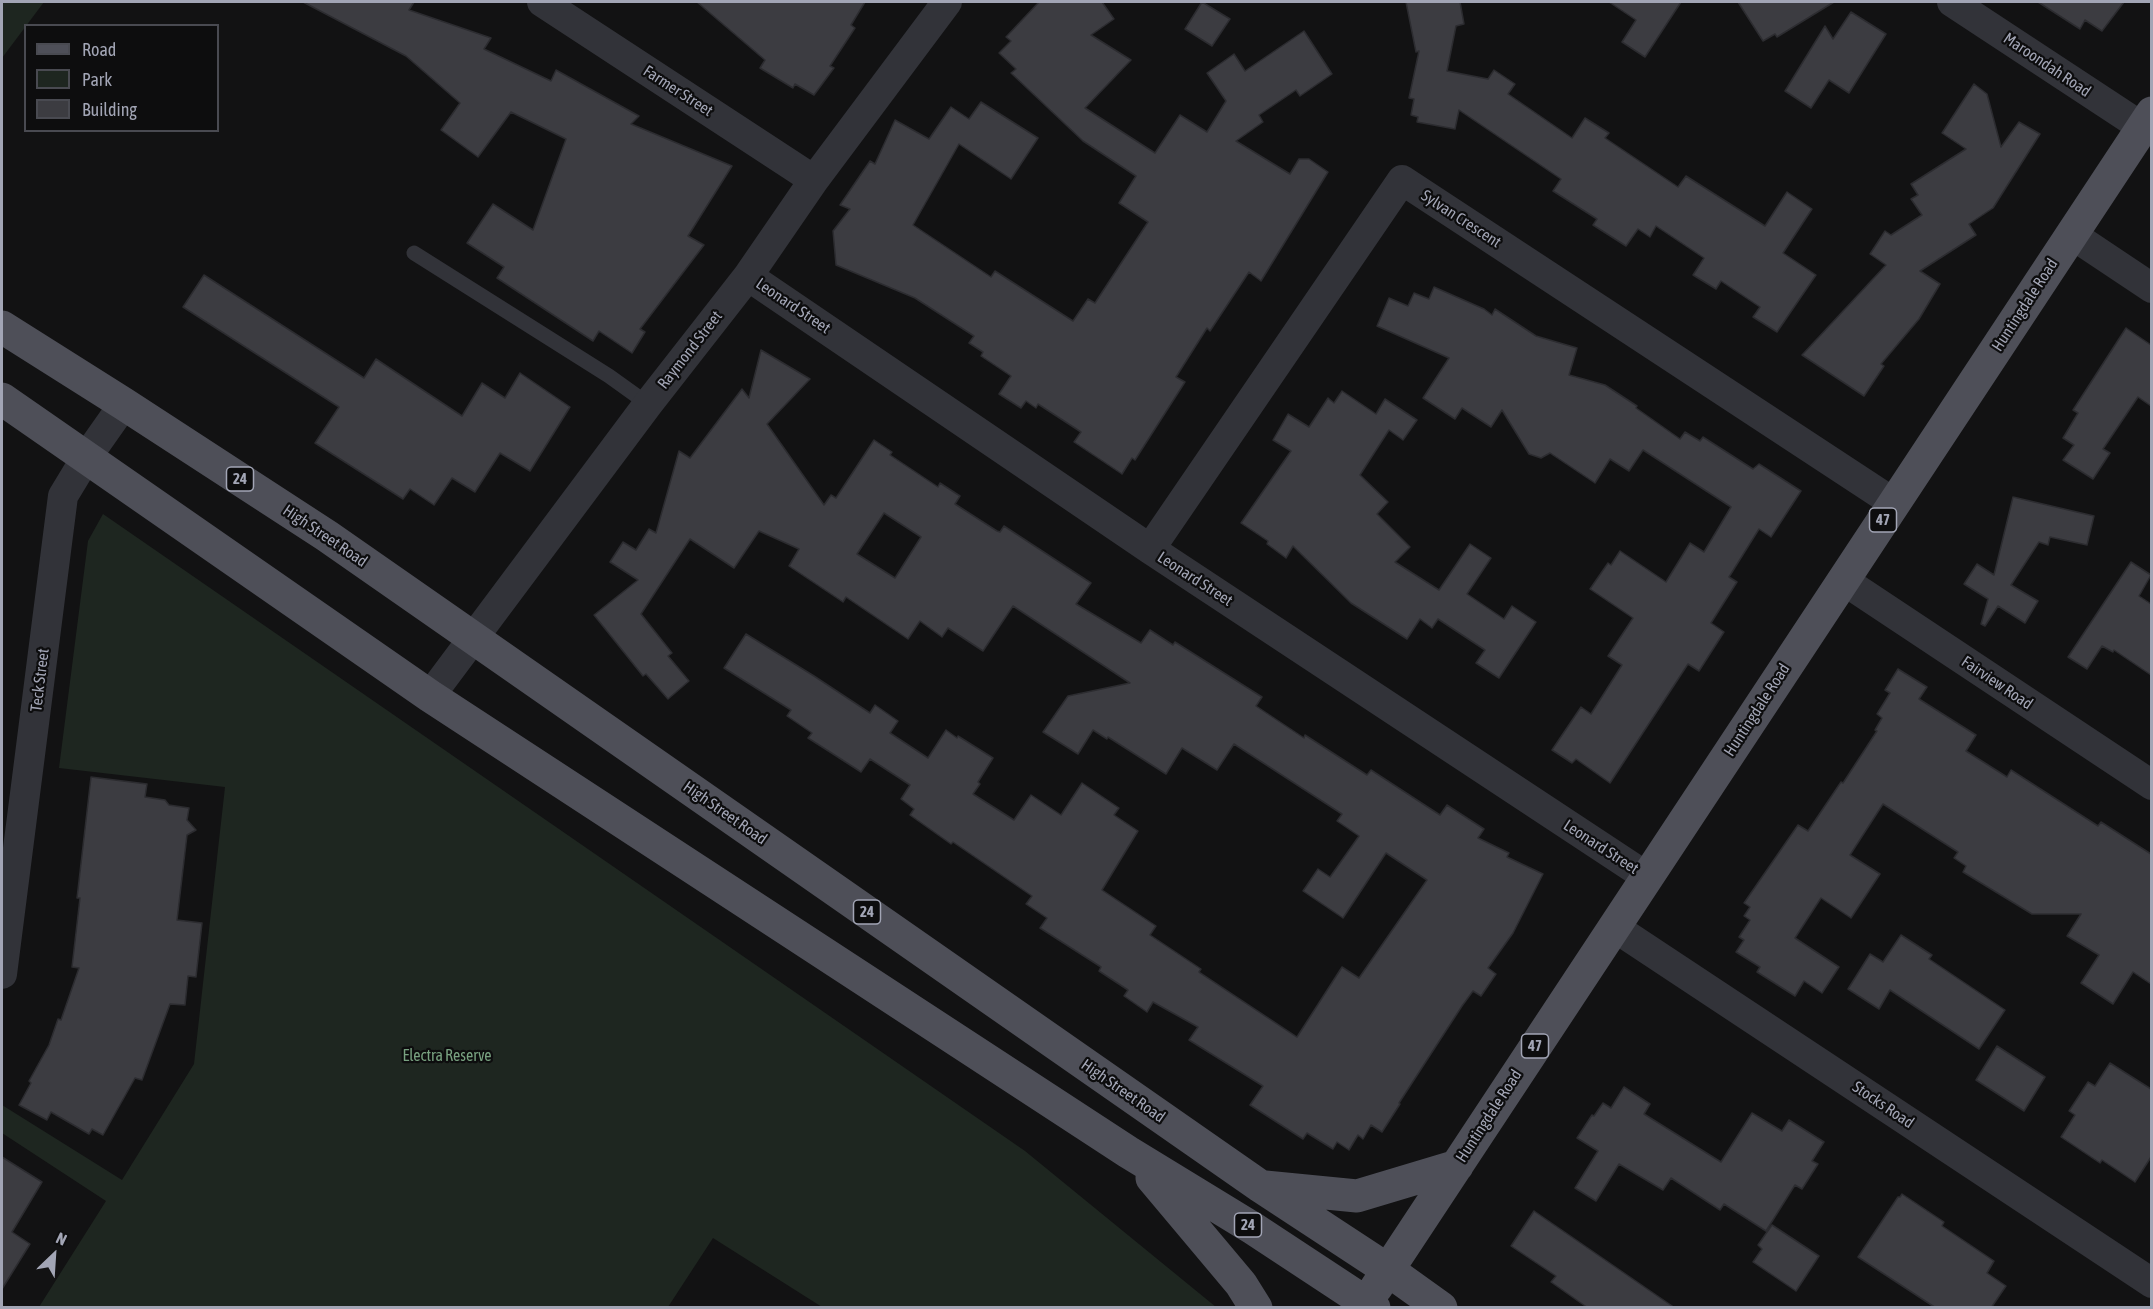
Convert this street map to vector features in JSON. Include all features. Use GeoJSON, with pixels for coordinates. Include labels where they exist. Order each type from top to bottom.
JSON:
{"type":"FeatureCollection","features":[{"type":"Feature","properties":{"kind":"main road","name":"Huntingdale Road"},"geometry":{"type":"LineString","coordinates":[[1367,1306],[1456,1166],[2147,120]]}},
{"type":"Feature","properties":{"kind":"main road","name":"High Street Road"},"geometry":{"type":"LineString","coordinates":[[2,327],[327,536],[1260,1186],[1388,1270],[1441,1308]]}},
{"type":"Feature","properties":{"kind":"main road","name":"24"},"geometry":{"type":"LineString","coordinates":[[2,399],[430,696],[1128,1152],[1254,1229],[1367,1306]]}},
{"type":"Feature","properties":{"kind":"main road"},"geometry":{"type":"LineString","coordinates":[[1128,1152],[1197,1230],[1241,1284],[1256,1308]]}},
{"type":"Feature","properties":{"kind":"main road"},"geometry":{"type":"LineString","coordinates":[[1260,1186],[1357,1196],[1456,1166]]}},
{"type":"Feature","properties":{"kind":"street","name":"Farmer Street"},"geometry":{"type":"LineString","coordinates":[[542,2],[814,180]]}},
{"type":"Feature","properties":{"kind":"street","name":"Raymond Street"},"geometry":{"type":"LineString","coordinates":[[430,696],[648,404],[748,276],[814,180],[947,2]]}},
{"type":"Feature","properties":{"kind":"street","name":"Maroondah Road"},"geometry":{"type":"LineString","coordinates":[[1952,2],[2147,120]]}},
{"type":"Feature","properties":{"kind":"street","name":"Sylvan Crescent"},"geometry":{"type":"LineString","coordinates":[[1150,549],[1402,180],[1894,503]]}},
{"type":"Feature","properties":{"kind":"street"},"geometry":{"type":"LineString","coordinates":[[2071,234],[2151,288]]}},
{"type":"Feature","properties":{"kind":"street","name":"Leonard Street"},"geometry":{"type":"LineString","coordinates":[[748,276],[1150,549],[1647,877]]}},
{"type":"Feature","properties":{"kind":"street","name":"Teck Street"},"geometry":{"type":"LineString","coordinates":[[2,974],[63,496],[86,458],[124,404]]}},
{"type":"Feature","properties":{"kind":"street","name":"Fairview Road"},"geometry":{"type":"LineString","coordinates":[[1843,580],[2151,785]]}},
{"type":"Feature","properties":{"kind":"street","name":"Stocks Road"},"geometry":{"type":"LineString","coordinates":[[1614,927],[2151,1283]]}},
{"type":"Feature","properties":{"kind":"lane"},"geometry":{"type":"LineString","coordinates":[[414,253],[609,376],[648,404]]}},
{"type":"Feature","properties":{"kind":"green space"},"geometry":{"type":"Polygon","coordinates":[[[2,2],[44,2],[28,24],[24,24],[24,29],[2,58],[2,2]]]}},
{"type":"Feature","properties":{"kind":"green space","name":"Electra Reserve"},"geometry":{"type":"Polygon","coordinates":[[[103,514],[1025,1151],[1216,1307],[822,1307],[713,1238],[668,1307],[39,1307],[106,1201],[2,1133],[2,1105],[122,1180],[194,1064],[225,787],[59,768],[88,541],[103,514]]]}},
{"type":"Feature","properties":{"kind":"building"},"geometry":{"type":"Polygon","coordinates":[[[303,2],[414,2],[409,10],[491,38],[484,49],[551,81],[556,70],[639,116],[631,124],[732,166],[688,236],[704,245],[640,329],[645,332],[632,353],[599,331],[593,341],[497,278],[504,267],[467,243],[493,204],[533,230],[566,139],[511,112],[478,157],[441,130],[460,103],[406,56],[303,2]]]}},
{"type":"Feature","properties":{"kind":"building"},"geometry":{"type":"Polygon","coordinates":[[[697,2],[865,2],[851,25],[855,28],[830,66],[834,68],[814,95],[795,84],[793,88],[760,68],[765,60],[697,2]]]}},
{"type":"Feature","properties":{"kind":"building"},"geometry":{"type":"Polygon","coordinates":[[[1039,2],[1102,2],[1114,19],[1091,35],[1131,60],[1085,108],[1155,153],[1180,115],[1207,132],[1226,101],[1207,73],[1234,54],[1245,71],[1304,31],[1332,74],[1300,96],[1296,90],[1259,115],[1263,122],[1236,141],[1290,174],[1299,159],[1309,159],[1328,172],[1261,281],[1249,272],[1210,331],[1207,328],[1176,377],[1185,382],[1135,460],[1132,458],[1122,474],[1074,442],[1081,432],[1038,404],[1036,408],[1026,401],[1021,408],[999,394],[1011,376],[981,356],[983,352],[969,343],[974,336],[915,298],[836,265],[833,231],[850,209],[840,205],[870,161],[875,164],[895,120],[929,139],[951,107],[969,119],[981,102],[1038,138],[1011,179],[959,144],[913,225],[991,277],[995,271],[1073,321],[1088,299],[1095,303],[1148,222],[1119,203],[1136,176],[1083,141],[1011,73],[1016,69],[999,53],[1011,41],[1006,37],[1039,2]]]}},
{"type":"Feature","properties":{"kind":"building"},"geometry":{"type":"Polygon","coordinates":[[[1202,2],[1230,19],[1212,46],[1185,29],[1202,2]]]}},
{"type":"Feature","properties":{"kind":"building"},"geometry":{"type":"Polygon","coordinates":[[[1406,2],[1460,2],[1464,24],[1456,26],[1447,71],[1488,79],[1494,70],[1515,84],[1508,94],[1572,138],[1585,118],[1609,133],[1605,138],[1678,187],[1686,176],[1765,226],[1787,192],[1812,209],[1783,253],[1816,275],[1777,332],[1753,317],[1760,307],[1721,281],[1716,289],[1693,275],[1704,258],[1656,226],[1650,237],[1638,229],[1626,246],[1593,225],[1597,219],[1553,191],[1561,179],[1459,110],[1455,129],[1417,122],[1418,117],[1411,115],[1414,99],[1409,98],[1419,51],[1416,52],[1406,2]]]}},
{"type":"Feature","properties":{"kind":"building"},"geometry":{"type":"Polygon","coordinates":[[[1609,2],[1681,2],[1645,57],[1622,42],[1636,20],[1609,2]]]}},
{"type":"Feature","properties":{"kind":"building"},"geometry":{"type":"Polygon","coordinates":[[[1738,2],[1834,2],[1777,37],[1775,34],[1763,41],[1738,2]]]}},
{"type":"Feature","properties":{"kind":"building"},"geometry":{"type":"Polygon","coordinates":[[[2038,2],[2124,2],[2102,31],[2085,20],[2080,29],[2038,2]]]}},
{"type":"Feature","properties":{"kind":"building"},"geometry":{"type":"Polygon","coordinates":[[[1851,12],[1886,34],[1849,93],[1829,80],[1811,108],[1785,91],[1825,26],[1833,39],[1851,12]]]}},
{"type":"Feature","properties":{"kind":"building"},"geometry":{"type":"Polygon","coordinates":[[[1974,84],[1987,94],[2001,147],[2019,122],[2040,134],[1993,208],[1969,224],[1976,235],[1920,271],[1940,284],[1919,319],[1881,364],[1884,366],[1864,396],[1802,355],[1886,265],[1870,254],[1885,231],[1891,235],[1922,215],[1911,199],[1918,195],[1911,184],[1966,149],[1942,133],[1974,84]]]}},
{"type":"Feature","properties":{"kind":"building"},"geometry":{"type":"Polygon","coordinates":[[[204,275],[364,378],[376,359],[462,416],[482,383],[505,398],[520,373],[570,407],[530,471],[500,453],[475,492],[452,478],[434,505],[410,489],[403,499],[315,443],[339,407],[183,307],[204,275]]]}},
{"type":"Feature","properties":{"kind":"building"},"geometry":{"type":"Polygon","coordinates":[[[1434,287],[1484,309],[1492,315],[1495,309],[1536,336],[1577,348],[1569,375],[1605,385],[1680,439],[1685,432],[1700,441],[1703,437],[1753,469],[1759,464],[1801,491],[1771,537],[1759,529],[1729,577],[1737,582],[1711,623],[1724,632],[1699,671],[1688,664],[1610,783],[1576,759],[1572,763],[1552,750],[1581,707],[1591,714],[1622,665],[1608,656],[1633,618],[1590,589],[1608,563],[1611,565],[1620,551],[1666,582],[1690,543],[1704,552],[1731,507],[1643,450],[1629,471],[1610,459],[1595,483],[1550,453],[1541,458],[1529,454],[1502,410],[1491,427],[1462,408],[1455,419],[1423,398],[1449,358],[1377,326],[1389,298],[1408,306],[1414,293],[1429,299],[1434,287]]]}},
{"type":"Feature","properties":{"kind":"building"},"geometry":{"type":"Polygon","coordinates":[[[2126,328],[2151,345],[2151,406],[2138,397],[2103,449],[2110,453],[2093,479],[2063,460],[2074,445],[2063,438],[2078,413],[2073,410],[2126,328]]]}},
{"type":"Feature","properties":{"kind":"building"},"geometry":{"type":"Polygon","coordinates":[[[761,350],[810,379],[767,424],[824,505],[831,495],[836,498],[874,440],[892,452],[890,455],[938,487],[940,483],[960,496],[955,504],[997,531],[1000,532],[1004,526],[1091,583],[1076,604],[1141,643],[1150,630],[1173,645],[1175,642],[1262,697],[1256,706],[1304,738],[1305,735],[1367,775],[1371,770],[1440,815],[1447,805],[1484,829],[1478,838],[1509,853],[1507,857],[1543,874],[1513,933],[1488,968],[1496,974],[1481,996],[1473,991],[1462,1006],[1382,1132],[1371,1125],[1363,1139],[1358,1135],[1349,1150],[1337,1142],[1333,1149],[1307,1133],[1303,1139],[1250,1105],[1263,1086],[1189,1040],[1198,1027],[1153,1002],[1147,1012],[1124,996],[1128,990],[1099,971],[1101,967],[1040,928],[1047,918],[1026,904],[1032,896],[910,815],[914,809],[901,799],[910,785],[870,759],[861,772],[808,738],[812,733],[787,716],[791,710],[724,668],[746,634],[870,713],[875,705],[898,721],[890,733],[928,758],[946,730],[957,738],[958,736],[993,758],[973,794],[1014,820],[1031,795],[1061,815],[1082,783],[1119,808],[1114,815],[1138,831],[1102,890],[1156,926],[1150,935],[1201,969],[1199,972],[1297,1037],[1342,967],[1359,978],[1427,880],[1386,853],[1343,918],[1303,891],[1318,869],[1330,877],[1359,836],[1337,821],[1342,814],[1234,744],[1217,770],[1182,748],[1166,774],[1093,730],[1078,754],[1043,732],[1068,696],[1130,683],[1013,606],[983,651],[948,628],[942,637],[920,621],[908,639],[846,597],[843,602],[789,566],[799,549],[759,531],[734,568],[690,539],[641,614],[672,653],[668,656],[689,681],[668,699],[646,674],[643,676],[594,615],[638,580],[610,562],[623,542],[636,550],[649,529],[656,533],[679,451],[690,458],[742,389],[749,398],[761,350]],[[884,513],[857,554],[895,578],[921,537],[884,513]]]}},
{"type":"Feature","properties":{"kind":"building"},"geometry":{"type":"Polygon","coordinates":[[[1342,391],[1376,414],[1385,399],[1417,420],[1403,440],[1389,430],[1360,475],[1388,502],[1377,514],[1410,547],[1395,562],[1439,590],[1470,544],[1491,558],[1467,594],[1504,619],[1512,606],[1536,622],[1499,678],[1476,663],[1485,650],[1438,619],[1432,628],[1420,619],[1407,639],[1351,603],[1293,546],[1286,558],[1267,544],[1268,541],[1241,523],[1291,451],[1273,440],[1288,414],[1309,427],[1328,398],[1334,403],[1342,391]]]}},
{"type":"Feature","properties":{"kind":"building"},"geometry":{"type":"Polygon","coordinates":[[[2013,497],[2094,516],[2087,545],[2050,537],[2048,545],[2039,542],[2011,585],[2038,601],[2025,623],[1998,606],[1985,626],[1981,624],[1988,599],[1964,584],[1977,564],[1994,575],[2013,497]]]}},
{"type":"Feature","properties":{"kind":"building"},"geometry":{"type":"Polygon","coordinates":[[[2131,562],[2151,575],[2139,596],[2151,604],[2151,675],[2114,650],[2113,652],[2102,646],[2087,669],[2068,657],[2131,562]]]}},
{"type":"Feature","properties":{"kind":"building"},"geometry":{"type":"Polygon","coordinates":[[[1898,669],[1927,687],[1919,699],[1976,735],[1966,751],[2007,777],[2011,770],[2098,826],[2101,822],[2151,854],[2151,984],[2133,972],[2113,1004],[2081,983],[2099,955],[2067,936],[2081,914],[2032,914],[1963,872],[1966,866],[1954,858],[1958,852],[1883,804],[1850,855],[1880,874],[1851,918],[1821,898],[1795,938],[1839,967],[1822,993],[1804,981],[1795,996],[1757,972],[1760,967],[1736,952],[1744,940],[1739,937],[1750,920],[1744,916],[1750,907],[1744,903],[1798,825],[1808,831],[1841,782],[1843,783],[1877,731],[1875,730],[1882,718],[1877,714],[1890,693],[1885,690],[1898,669]]]}},
{"type":"Feature","properties":{"kind":"building"},"geometry":{"type":"Polygon","coordinates":[[[91,777],[147,784],[145,797],[165,800],[169,805],[189,808],[187,820],[196,830],[187,835],[177,920],[202,923],[196,977],[188,976],[185,1005],[170,1004],[142,1080],[135,1078],[103,1135],[92,1129],[89,1134],[51,1112],[47,1120],[19,1105],[49,1045],[58,1019],[61,1020],[79,968],[72,967],[80,898],[77,898],[91,777]]]}},
{"type":"Feature","properties":{"kind":"building"},"geometry":{"type":"Polygon","coordinates":[[[1901,935],[1932,955],[1929,959],[2005,1010],[1979,1049],[1890,990],[1879,1009],[1848,989],[1870,954],[1883,962],[1901,935]]]}},
{"type":"Feature","properties":{"kind":"building"},"geometry":{"type":"Polygon","coordinates":[[[1997,1046],[2045,1077],[2024,1111],[1976,1080],[1997,1046]]]}},
{"type":"Feature","properties":{"kind":"building"},"geometry":{"type":"Polygon","coordinates":[[[2110,1063],[2151,1089],[2151,1157],[2135,1182],[2102,1160],[2100,1163],[2061,1137],[2075,1115],[2069,1111],[2088,1082],[2095,1086],[2110,1063]]]}},
{"type":"Feature","properties":{"kind":"building"},"geometry":{"type":"Polygon","coordinates":[[[1624,1087],[1650,1104],[1644,1114],[1721,1162],[1752,1113],[1782,1131],[1789,1120],[1824,1142],[1812,1161],[1818,1164],[1802,1189],[1795,1185],[1766,1231],[1724,1204],[1720,1210],[1671,1178],[1663,1190],[1619,1164],[1596,1201],[1575,1188],[1598,1151],[1577,1138],[1603,1103],[1611,1108],[1624,1087]]]}},
{"type":"Feature","properties":{"kind":"building"},"geometry":{"type":"Polygon","coordinates":[[[2,1157],[42,1182],[12,1232],[30,1244],[2,1289],[2,1157]]]}},
{"type":"Feature","properties":{"kind":"building"},"geometry":{"type":"Polygon","coordinates":[[[1902,1194],[1944,1222],[1942,1226],[1994,1261],[1987,1273],[2006,1286],[1991,1308],[1936,1308],[1858,1257],[1902,1194]]]}},
{"type":"Feature","properties":{"kind":"building"},"geometry":{"type":"Polygon","coordinates":[[[1534,1211],[1675,1308],[1588,1308],[1551,1282],[1556,1276],[1511,1246],[1534,1211]]]}},
{"type":"Feature","properties":{"kind":"building"},"geometry":{"type":"Polygon","coordinates":[[[1772,1225],[1819,1256],[1796,1291],[1753,1262],[1762,1249],[1758,1245],[1772,1225]]]}}]}
